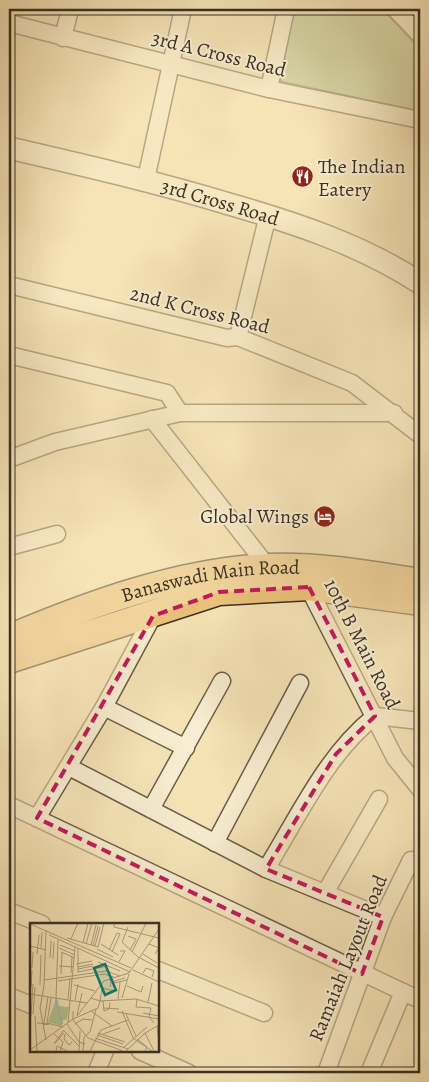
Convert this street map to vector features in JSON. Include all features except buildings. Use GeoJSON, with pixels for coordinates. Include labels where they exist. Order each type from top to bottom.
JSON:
{"type":"FeatureCollection","features":[{"type":"Feature","properties":{"kind":"main road","name":"Banaswadi Main Road"},"geometry":{"type":"LineString","coordinates":[[9,638],[65,615],[154,587],[215,572],[268,567],[304,577],[420,602]]}},
{"type":"Feature","properties":{"kind":"main road","name":"Banaswadi Main Road"},"geometry":{"type":"LineString","coordinates":[[9,660],[153,616],[219,592],[304,577],[420,582]]}},
{"type":"Feature","properties":{"kind":"street"},"geometry":{"type":"LineString","coordinates":[[63,38],[70,9]]}},
{"type":"Feature","properties":{"kind":"street"},"geometry":{"type":"LineString","coordinates":[[146,179],[183,9]]}},
{"type":"Feature","properties":{"kind":"street"},"geometry":{"type":"LineString","coordinates":[[269,89],[286,9]]}},
{"type":"Feature","properties":{"kind":"street"},"geometry":{"type":"LineString","coordinates":[[395,9],[420,35]]}},
{"type":"Feature","properties":{"kind":"street","name":"3rd A Cross Road"},"geometry":{"type":"LineString","coordinates":[[9,23],[269,89],[420,120]]}},
{"type":"Feature","properties":{"kind":"street","name":"3rd Cross Road"},"geometry":{"type":"LineString","coordinates":[[9,148],[146,179],[268,215],[359,248],[420,283]]}},
{"type":"Feature","properties":{"kind":"street"},"geometry":{"type":"LineString","coordinates":[[238,337],[268,215]]}},
{"type":"Feature","properties":{"kind":"street","name":"2nd K Cross Road"},"geometry":{"type":"LineString","coordinates":[[9,285],[227,338],[238,337],[352,383],[420,434]]}},
{"type":"Feature","properties":{"kind":"street"},"geometry":{"type":"LineString","coordinates":[[9,355],[167,393],[180,414]]}},
{"type":"Feature","properties":{"kind":"street"},"geometry":{"type":"LineString","coordinates":[[9,459],[55,442],[180,414],[394,413]]}},
{"type":"Feature","properties":{"kind":"street"},"geometry":{"type":"LineString","coordinates":[[152,419],[268,567]]}},
{"type":"Feature","properties":{"kind":"street"},"geometry":{"type":"LineString","coordinates":[[9,547],[58,534]]}},
{"type":"Feature","properties":{"kind":"street","name":"10th B Main Road"},"geometry":{"type":"LineString","coordinates":[[304,577],[395,758],[420,789]]}},
{"type":"Feature","properties":{"kind":"street"},"geometry":{"type":"LineString","coordinates":[[37,818],[104,707],[153,616]]}},
{"type":"Feature","properties":{"kind":"street"},"geometry":{"type":"LineString","coordinates":[[151,809],[222,681]]}},
{"type":"Feature","properties":{"kind":"street"},"geometry":{"type":"LineString","coordinates":[[215,843],[300,683]]}},
{"type":"Feature","properties":{"kind":"street"},"geometry":{"type":"LineString","coordinates":[[104,707],[186,748]]}},
{"type":"Feature","properties":{"kind":"street"},"geometry":{"type":"LineString","coordinates":[[266,869],[336,754],[356,731],[375,716],[420,721]]}},
{"type":"Feature","properties":{"kind":"street"},"geometry":{"type":"LineString","coordinates":[[69,767],[266,869],[383,917]]}},
{"type":"Feature","properties":{"kind":"street"},"geometry":{"type":"LineString","coordinates":[[325,893],[379,799]]}},
{"type":"Feature","properties":{"kind":"street"},"geometry":{"type":"LineString","coordinates":[[9,805],[420,1000]]}},
{"type":"Feature","properties":{"kind":"street","name":"Ramaiah Layout Road"},"geometry":{"type":"LineString","coordinates":[[326,1073],[383,917],[411,860]]}},
{"type":"Feature","properties":{"kind":"street"},"geometry":{"type":"LineString","coordinates":[[9,911],[39,923]]}},
{"type":"Feature","properties":{"kind":"street"},"geometry":{"type":"LineString","coordinates":[[159,970],[264,1013]]}},
{"type":"Feature","properties":{"kind":"street"},"geometry":{"type":"LineString","coordinates":[[369,1073],[403,992]]}},
{"type":"Feature","properties":{"kind":"street"},"geometry":{"type":"LineString","coordinates":[[9,996],[30,1005]]}},
{"type":"Feature","properties":{"kind":"street"},"geometry":{"type":"LineString","coordinates":[[96,1073],[105,1052]]}},
{"type":"Feature","properties":{"kind":"street"},"geometry":{"type":"LineString","coordinates":[[142,1052],[189,1073]]}},
{"type":"Feature","properties":{"kind":"highlighted area"},"geometry":{"type":"Polygon","coordinates":[[[309,587],[375,716],[336,754],[266,869],[383,917],[362,974],[37,818],[153,616],[219,592],[309,587]]]}},
{"type":"Feature","properties":{"kind":"green space"},"geometry":{"type":"Polygon","coordinates":[[[294,9],[382,9],[420,50],[420,111],[280,81],[294,9]]]}},
{"type":"Feature","properties":{"kind":"place","name":"The Indian Eatery"},"geometry":{"type":"Point","coordinates":[302,177]}},
{"type":"Feature","properties":{"kind":"place","name":"Global Wings"},"geometry":{"type":"Point","coordinates":[325,516]}}]}
